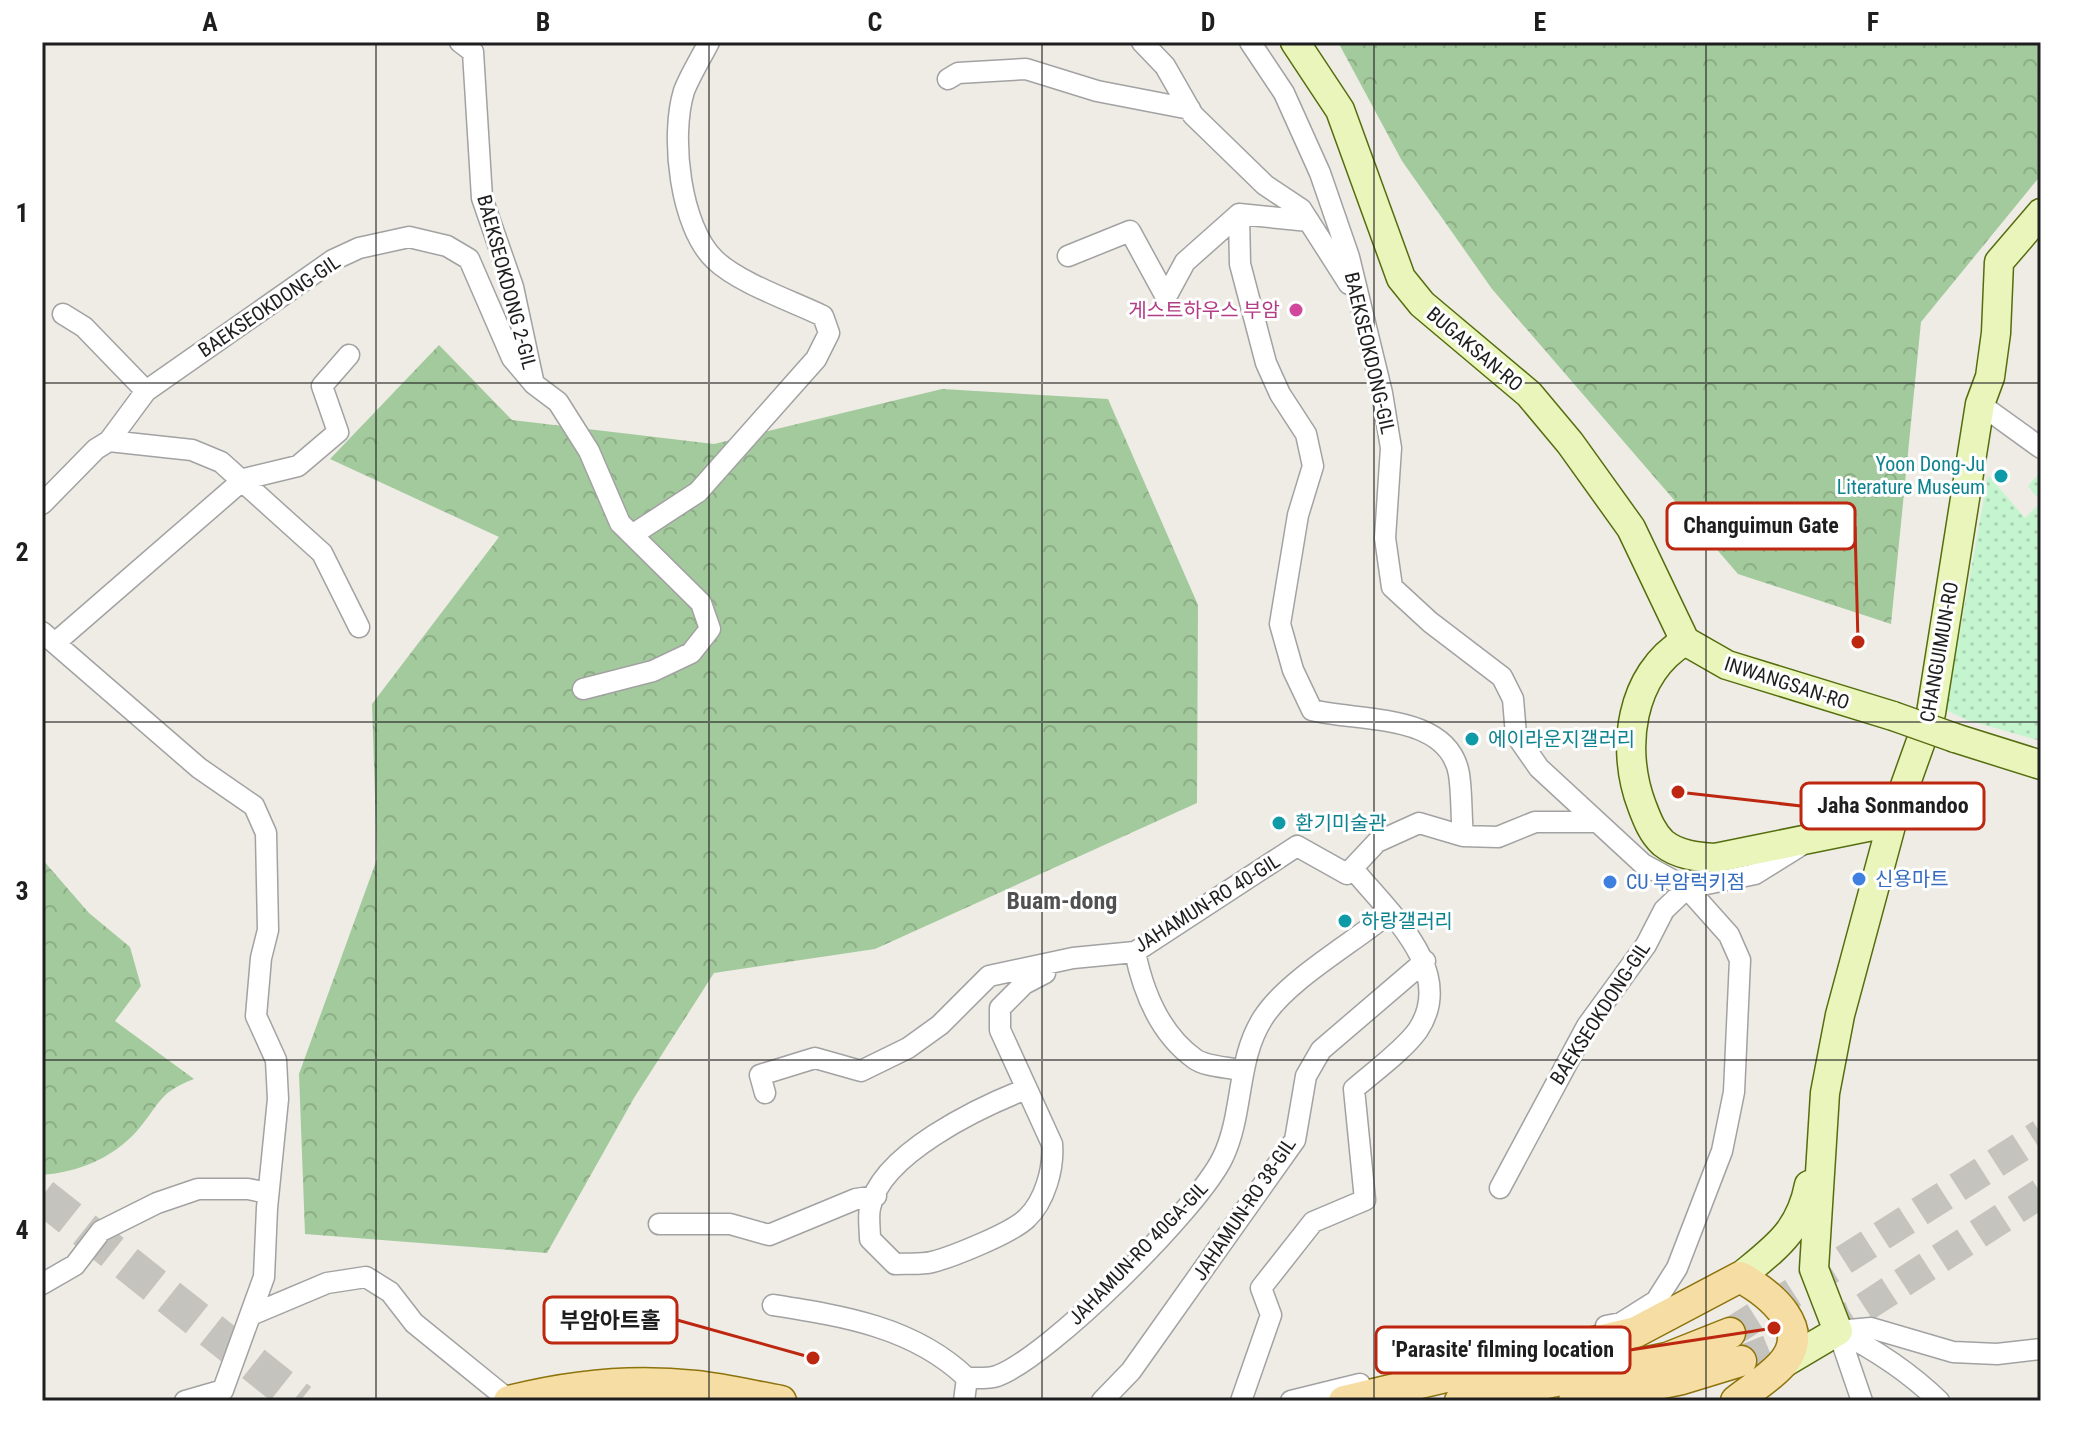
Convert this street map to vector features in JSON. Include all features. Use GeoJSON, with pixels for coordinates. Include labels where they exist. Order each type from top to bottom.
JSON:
{"type":"FeatureCollection","features":[{"type":"Feature","properties":{"kind":"main road"},"geometry":{"type":"LineString","coordinates":[[1344,1401],[1636,1332],[1740,1277],[1780,1304],[1790,1322],[1793,1340],[1784,1363],[1736,1401]]}},
{"type":"Feature","properties":{"kind":"main road"},"geometry":{"type":"LineString","coordinates":[[1460,1401],[1667,1358],[1736,1347],[1682,1379],[1574,1401]]}},
{"type":"Feature","properties":{"kind":"main road"},"geometry":{"type":"LineString","coordinates":[[509,1401],[587,1387],[639,1384],[694,1385],[781,1401]]}},
{"type":"Feature","properties":{"kind":"street","name":"BAEKSEOKDONG 2-GIL"},"geometry":{"type":"LineString","coordinates":[[460,42],[473,52],[482,198],[513,287],[534,384]]}},
{"type":"Feature","properties":{"kind":"street"},"geometry":{"type":"LineString","coordinates":[[632,535],[698,492],[816,359],[829,333],[823,316],[715,260],[692,228],[678,149],[679,135],[684,92],[709,42]]}},
{"type":"Feature","properties":{"kind":"street"},"geometry":{"type":"LineString","coordinates":[[1142,42],[1165,66],[1190,109],[1265,185],[1301,209],[1355,295]]}},
{"type":"Feature","properties":{"kind":"street","name":"BAEKSEOKDONG-GIL"},"geometry":{"type":"LineString","coordinates":[[1250,42],[1284,93],[1320,173],[1349,257],[1355,295],[1382,393],[1391,448],[1385,538],[1392,587],[1430,622],[1502,677],[1513,699],[1516,735],[1539,768],[1643,864],[1687,888],[1664,910],[1646,945],[1587,1026],[1546,1096],[1500,1188]]}},
{"type":"Feature","properties":{"kind":"street","name":"BUGAKSAN-RO"},"geometry":{"type":"LineString","coordinates":[[1295,42],[1340,110],[1401,278],[1422,304],[1529,394],[1570,443],[1631,528],[1685,641]]}},
{"type":"Feature","properties":{"kind":"street"},"geometry":{"type":"LineString","coordinates":[[948,79],[958,73],[1026,69],[1097,91],[1190,109]]}},
{"type":"Feature","properties":{"kind":"street","name":"CHANGUIMUN-RO"},"geometry":{"type":"LineString","coordinates":[[1838,1331],[1814,1269],[1825,1093],[1840,1015],[1892,822],[1931,713],[1980,404],[1992,363],[1999,262],[2041,213]]}},
{"type":"Feature","properties":{"kind":"street"},"geometry":{"type":"LineString","coordinates":[[1068,256],[1130,231],[1166,297],[1185,262],[1239,214],[1309,221]]}},
{"type":"Feature","properties":{"kind":"street"},"geometry":{"type":"LineString","coordinates":[[1239,214],[1240,264],[1266,363],[1280,394],[1306,434],[1313,466],[1298,515],[1280,624],[1293,670],[1312,710],[1341,717],[1413,725],[1452,753],[1459,773],[1463,836]]}},
{"type":"Feature","properties":{"kind":"street","name":"BAEKSEOKDONG-GIL"},"geometry":{"type":"LineString","coordinates":[[42,504],[96,449],[109,441],[146,391],[333,260],[359,248],[409,237],[447,246],[469,259],[512,358],[534,384],[558,402],[589,451],[620,523],[701,603],[710,629],[691,653],[666,665],[583,689]]}},
{"type":"Feature","properties":{"kind":"street"},"geometry":{"type":"LineString","coordinates":[[63,314],[84,327],[146,391]]}},
{"type":"Feature","properties":{"kind":"street"},"geometry":{"type":"LineString","coordinates":[[185,1401],[226,1396],[264,1277],[268,1193],[278,1099],[276,1060],[256,1016],[261,958],[268,930],[266,833],[254,806],[199,768],[48,638],[244,479],[298,466],[338,432],[322,386],[349,355]]}},
{"type":"Feature","properties":{"kind":"street"},"geometry":{"type":"LineString","coordinates":[[1980,404],[2041,448]]}},
{"type":"Feature","properties":{"kind":"street"},"geometry":{"type":"LineString","coordinates":[[109,441],[192,450],[221,462],[244,479],[322,553],[359,627]]}},
{"type":"Feature","properties":{"kind":"street"},"geometry":{"type":"LineString","coordinates":[[1685,641],[1670,650],[1654,667],[1631,725],[1633,777],[1653,832],[1665,845],[1691,857],[1703,857],[1811,840],[1892,822]]}},
{"type":"Feature","properties":{"kind":"street","name":"INWANGSAN-RO"},"geometry":{"type":"LineString","coordinates":[[1685,641],[1727,665],[2041,765]]}},
{"type":"Feature","properties":{"kind":"street"},"geometry":{"type":"LineString","coordinates":[[1241,1401],[1271,1315],[1261,1288],[1313,1222],[1365,1200],[1354,1089],[1418,1030],[1432,991],[1425,961],[1354,870],[1377,842],[1419,823],[1463,836],[1498,837],[1535,822],[1597,822]]}},
{"type":"Feature","properties":{"kind":"street"},"geometry":{"type":"LineString","coordinates":[[1687,888],[1755,874],[1811,840]]}},
{"type":"Feature","properties":{"kind":"street","name":"JAHAMUN-RO 40-GIL"},"geometry":{"type":"LineString","coordinates":[[765,1093],[760,1075],[815,1058],[861,1071],[908,1048],[940,1025],[989,976],[1073,958],[1135,952],[1297,846],[1347,874],[1354,870]]}},
{"type":"Feature","properties":{"kind":"street"},"geometry":{"type":"LineString","coordinates":[[1291,1401],[1621,1323],[1656,1301],[1677,1268],[1722,1151],[1734,1092],[1740,960],[1729,935],[1687,888]]}},
{"type":"Feature","properties":{"kind":"street","name":"JAHAMUN-RO 40GA-GIL"},"geometry":{"type":"LineString","coordinates":[[967,1378],[994,1377],[1039,1351],[1137,1260],[1199,1194],[1223,1157],[1239,1104],[1250,1044],[1264,1017],[1284,993],[1389,913]]}},
{"type":"Feature","properties":{"kind":"street"},"geometry":{"type":"LineString","coordinates":[[1135,952],[1142,985],[1165,1028],[1196,1060],[1243,1071]]}},
{"type":"Feature","properties":{"kind":"street","name":"JAHAMUN-RO 40-GIL"},"geometry":{"type":"LineString","coordinates":[[1026,1089],[958,1120],[896,1163],[870,1205],[870,1239],[895,1264],[930,1263],[983,1243],[1027,1218],[1054,1164],[1052,1144],[1000,1030],[1000,1008],[1024,984],[1073,958]]}},
{"type":"Feature","properties":{"kind":"street","name":"JAHAMUN-RO 38-GIL"},"geometry":{"type":"LineString","coordinates":[[1102,1401],[1131,1371],[1295,1140],[1306,1076],[1321,1050],[1425,961]]}},
{"type":"Feature","properties":{"kind":"street"},"geometry":{"type":"LineString","coordinates":[[1740,1277],[1786,1240],[1805,1206],[1809,1183],[1821,1168]]}},
{"type":"Feature","properties":{"kind":"street"},"geometry":{"type":"LineString","coordinates":[[42,1284],[75,1265],[101,1231],[157,1203],[198,1189],[248,1189],[268,1193]]}},
{"type":"Feature","properties":{"kind":"street"},"geometry":{"type":"LineString","coordinates":[[659,1224],[730,1224],[769,1235],[856,1199],[876,1196]]}},
{"type":"Feature","properties":{"kind":"street"},"geometry":{"type":"LineString","coordinates":[[251,1315],[327,1283],[366,1277],[390,1292],[414,1323],[509,1401]]}},
{"type":"Feature","properties":{"kind":"street"},"geometry":{"type":"LineString","coordinates":[[773,1305],[849,1317],[888,1330],[946,1358],[967,1378],[964,1401]]}},
{"type":"Feature","properties":{"kind":"street"},"geometry":{"type":"LineString","coordinates":[[1784,1363],[1838,1331],[1871,1328],[1953,1352],[1997,1354],[2041,1349]]}},
{"type":"Feature","properties":{"kind":"street"},"geometry":{"type":"LineString","coordinates":[[1838,1331],[1862,1401]]}},
{"type":"Feature","properties":{"kind":"street"},"geometry":{"type":"LineString","coordinates":[[1838,1331],[1873,1349],[1918,1381],[1939,1401]]}},
{"type":"Feature","properties":{"kind":"green space"},"geometry":{"type":"Polygon","coordinates":[[[1338,42],[2041,42],[2041,175],[1921,322],[1891,624],[1738,574],[1492,289],[1402,161],[1338,42]]]}},
{"type":"Feature","properties":{"kind":"green space"},"geometry":{"type":"Polygon","coordinates":[[[439,345],[512,420],[714,444],[942,389],[1108,399],[1198,605],[1197,803],[875,949],[714,973],[634,1098],[547,1253],[305,1234],[299,1074],[377,859],[372,704],[499,537],[330,459],[439,345]]]}},
{"type":"Feature","properties":{"kind":"green space"},"geometry":{"type":"Polygon","coordinates":[[[2041,471],[2041,502],[2028,486],[2041,471]]]}},
{"type":"Feature","properties":{"kind":"green space"},"geometry":{"type":"Polygon","coordinates":[[[1988,475],[2025,518],[2041,502],[2041,741],[1967,720],[1946,710],[1988,475]]]}},
{"type":"Feature","properties":{"kind":"green space"},"geometry":{"type":"Polygon","coordinates":[[[42,859],[89,913],[130,947],[141,986],[115,1021],[194,1079],[166,1095],[136,1132],[105,1157],[68,1171],[42,1175],[42,859]]]}},
{"type":"Feature","properties":{"kind":"tunnel"},"geometry":{"type":"LineString","coordinates":[[1730,1333],[2041,1134]]}},
{"type":"Feature","properties":{"kind":"tunnel"},"geometry":{"type":"LineString","coordinates":[[1741,1361],[1851,1316],[2041,1193]]}},
{"type":"Feature","properties":{"kind":"tunnel"},"geometry":{"type":"LineString","coordinates":[[42,1196],[300,1401]]}},
{"type":"Feature","properties":{"kind":"place","name":"게스트하우스 부암"},"geometry":{"type":"Point","coordinates":[1296,310]}},
{"type":"Feature","properties":{"kind":"place","name":"Yoon Dong-Ju Literature Museum"},"geometry":{"type":"Point","coordinates":[2001,476]}},
{"type":"Feature","properties":{"kind":"place","name":"Changuimun Gate"},"geometry":{"type":"Point","coordinates":[1858,642]}},
{"type":"Feature","properties":{"kind":"place","name":"에이라운지갤러리"},"geometry":{"type":"Point","coordinates":[1472,739]}},
{"type":"Feature","properties":{"kind":"place","name":"Jaha Sonmandoo"},"geometry":{"type":"Point","coordinates":[1678,792]}},
{"type":"Feature","properties":{"kind":"place","name":"환기미술관"},"geometry":{"type":"Point","coordinates":[1279,823]}},
{"type":"Feature","properties":{"kind":"place","name":"신용마트"},"geometry":{"type":"Point","coordinates":[1859,879]}},
{"type":"Feature","properties":{"kind":"place","name":"CU 부암럭키점"},"geometry":{"type":"Point","coordinates":[1610,882]}},
{"type":"Feature","properties":{"kind":"place","name":"하랑갤러리"},"geometry":{"type":"Point","coordinates":[1345,921]}},
{"type":"Feature","properties":{"kind":"place","name":"'Parasite' filming location"},"geometry":{"type":"Point","coordinates":[1774,1328]}},
{"type":"Feature","properties":{"kind":"place","name":"부암아트홀"},"geometry":{"type":"Point","coordinates":[813,1358]}},
{"type":"Feature","properties":{"kind":"district","name":"Buam-dong"},"geometry":{"type":"Point","coordinates":[1062,901]}}]}
